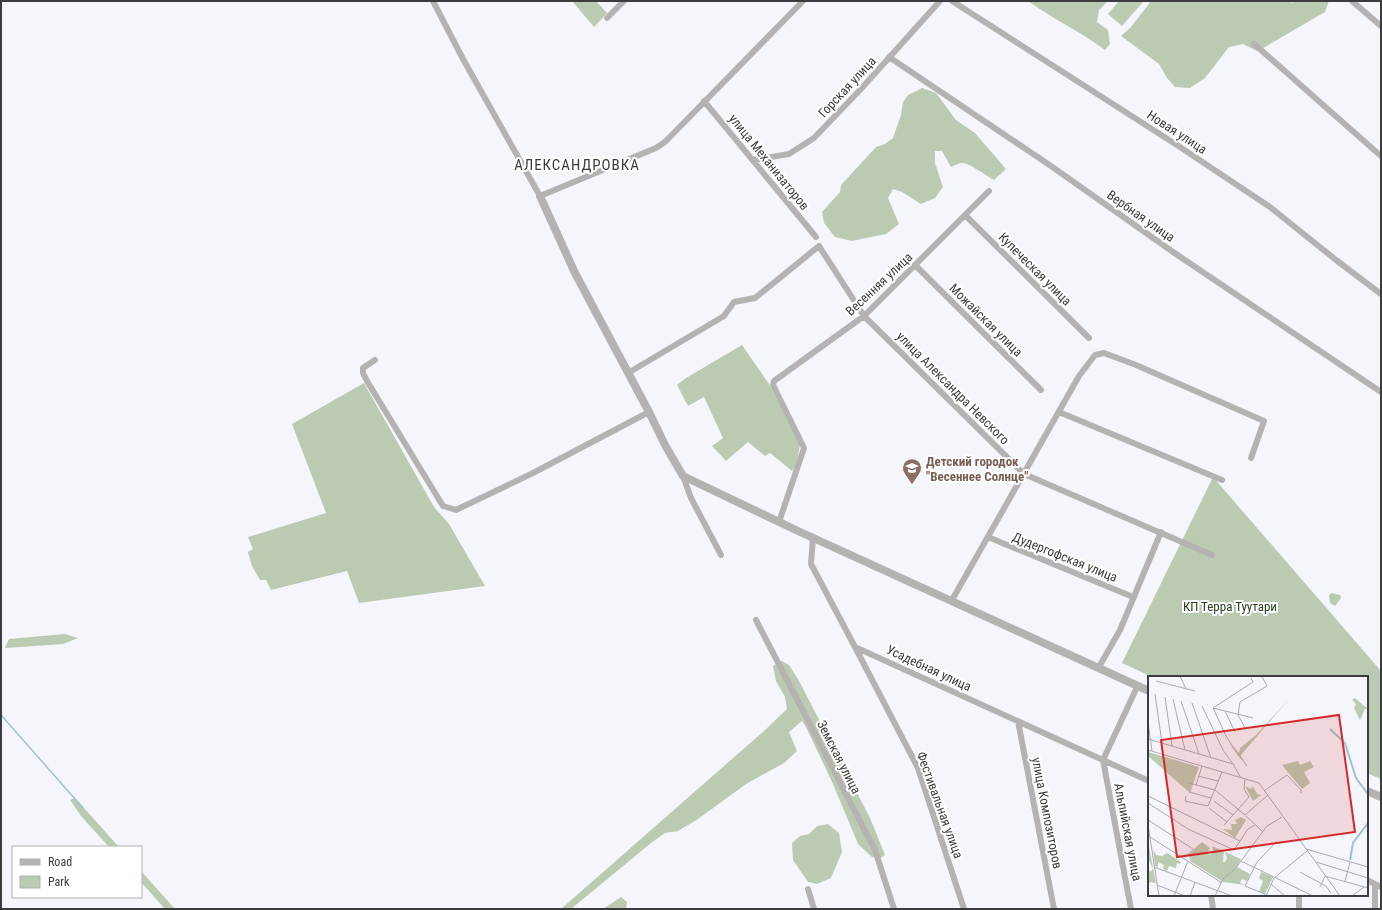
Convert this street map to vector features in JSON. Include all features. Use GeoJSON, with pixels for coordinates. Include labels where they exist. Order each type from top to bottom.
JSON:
{"type":"FeatureCollection","features":[{"type":"Feature","properties":{"kind":"street"},"geometry":{"type":"LineString","coordinates":[[433,1],[540,196],[575,273],[665,445],[683,476],[691,498],[722,556]]}},
{"type":"Feature","properties":{"kind":"street"},"geometry":{"type":"LineString","coordinates":[[607,18],[624,1]]}},
{"type":"Feature","properties":{"kind":"street"},"geometry":{"type":"LineString","coordinates":[[540,196],[656,148],[664,142],[803,1]]}},
{"type":"Feature","properties":{"kind":"street","name":"Горская улица"},"geometry":{"type":"LineString","coordinates":[[753,160],[788,154],[814,138],[860,90],[940,1]]}},
{"type":"Feature","properties":{"kind":"street","name":"Новая улица"},"geometry":{"type":"LineString","coordinates":[[952,1],[1167,138],[1270,207],[1381,294]]}},
{"type":"Feature","properties":{"kind":"street"},"geometry":{"type":"LineString","coordinates":[[1352,1],[1381,26]]}},
{"type":"Feature","properties":{"kind":"street"},"geometry":{"type":"LineString","coordinates":[[1254,44],[1381,156]]}},
{"type":"Feature","properties":{"kind":"street","name":"Вербная улица"},"geometry":{"type":"LineString","coordinates":[[889,57],[1051,166],[1173,252],[1381,392]]}},
{"type":"Feature","properties":{"kind":"street","name":"улица Механизаторов"},"geometry":{"type":"LineString","coordinates":[[704,101],[816,238]]}},
{"type":"Feature","properties":{"kind":"street","name":"Весенняя улица"},"geometry":{"type":"LineString","coordinates":[[778,522],[804,448],[773,385],[774,381],[864,316],[989,191]]}},
{"type":"Feature","properties":{"kind":"street","name":"Купеческая улица"},"geometry":{"type":"LineString","coordinates":[[965,215],[1089,338]]}},
{"type":"Feature","properties":{"kind":"street","name":"улица Александра Невского"},"geometry":{"type":"LineString","coordinates":[[628,373],[724,316],[734,302],[754,298],[819,246],[864,316],[1024,474],[1212,555]]}},
{"type":"Feature","properties":{"kind":"street","name":"Можайская улица"},"geometry":{"type":"LineString","coordinates":[[915,266],[1041,390]]}},
{"type":"Feature","properties":{"kind":"street"},"geometry":{"type":"LineString","coordinates":[[952,600],[1079,376],[1095,355],[1104,353],[1136,365],[1264,420],[1251,458]]}},
{"type":"Feature","properties":{"kind":"street"},"geometry":{"type":"LineString","coordinates":[[375,360],[363,368],[363,373],[367,381],[443,506],[456,510],[533,473],[649,412]]}},
{"type":"Feature","properties":{"kind":"street"},"geometry":{"type":"LineString","coordinates":[[1059,412],[1222,480]]}},
{"type":"Feature","properties":{"kind":"street"},"geometry":{"type":"LineString","coordinates":[[683,476],[778,522],[1148,690]]}},
{"type":"Feature","properties":{"kind":"street"},"geometry":{"type":"LineString","coordinates":[[1099,668],[1120,630],[1161,532]]}},
{"type":"Feature","properties":{"kind":"street","name":"Дудергофская улица"},"geometry":{"type":"LineString","coordinates":[[988,537],[1133,597]]}},
{"type":"Feature","properties":{"kind":"street"},"geometry":{"type":"LineString","coordinates":[[813,538],[811,564],[855,647]]}},
{"type":"Feature","properties":{"kind":"street","name":"Земская улица"},"geometry":{"type":"LineString","coordinates":[[756,620],[875,850],[894,909]]}},
{"type":"Feature","properties":{"kind":"street","name":"Усадебная улица"},"geometry":{"type":"LineString","coordinates":[[855,647],[1148,781]]}},
{"type":"Feature","properties":{"kind":"street","name":"Фестивальная улица"},"geometry":{"type":"LineString","coordinates":[[855,647],[918,768],[964,909]]}},
{"type":"Feature","properties":{"kind":"street"},"geometry":{"type":"LineString","coordinates":[[1103,760],[1138,685]]}},
{"type":"Feature","properties":{"kind":"street","name":"улица Композиторов"},"geometry":{"type":"LineString","coordinates":[[1018,721],[1054,909]]}},
{"type":"Feature","properties":{"kind":"street","name":"Альпийская улица"},"geometry":{"type":"LineString","coordinates":[[1103,760],[1131,909]]}},
{"type":"Feature","properties":{"kind":"street"},"geometry":{"type":"LineString","coordinates":[[1368,791],[1381,797]]}},
{"type":"Feature","properties":{"kind":"street"},"geometry":{"type":"LineString","coordinates":[[1368,880],[1378,885],[1375,909]]}},
{"type":"Feature","properties":{"kind":"street"},"geometry":{"type":"LineString","coordinates":[[808,889],[814,909]]}},
{"type":"Feature","properties":{"kind":"street"},"geometry":{"type":"LineString","coordinates":[[1212,896],[1213,909]]}},
{"type":"Feature","properties":{"kind":"street"},"geometry":{"type":"LineString","coordinates":[[1299,896],[1299,909]]}},
{"type":"Feature","properties":{"kind":"green space"},"geometry":{"type":"Polygon","coordinates":[[[572,1],[596,1],[607,13],[594,27],[572,1]]]}},
{"type":"Feature","properties":{"kind":"green space"},"geometry":{"type":"Polygon","coordinates":[[[1028,1],[1108,1],[1099,10],[1097,22],[1108,30],[1110,44],[1105,50],[1028,1]]]}},
{"type":"Feature","properties":{"kind":"green space"},"geometry":{"type":"Polygon","coordinates":[[[1119,1],[1143,2],[1122,26],[1108,14],[1119,1]]]}},
{"type":"Feature","properties":{"kind":"green space"},"geometry":{"type":"Polygon","coordinates":[[[1151,1],[1291,1],[1291,3],[1296,1],[1329,1],[1325,12],[1257,51],[1243,44],[1229,47],[1205,78],[1190,88],[1175,87],[1167,78],[1159,64],[1121,36],[1131,27],[1151,1]]]}},
{"type":"Feature","properties":{"kind":"green space"},"geometry":{"type":"Polygon","coordinates":[[[922,88],[936,93],[956,120],[975,133],[1006,169],[994,180],[963,163],[951,167],[942,151],[935,151],[935,163],[943,187],[935,198],[921,204],[902,192],[893,189],[888,198],[899,224],[886,234],[852,241],[835,237],[824,223],[822,212],[840,192],[841,185],[876,147],[885,144],[893,138],[901,115],[903,102],[908,95],[922,88]]]}},
{"type":"Feature","properties":{"kind":"green space"},"geometry":{"type":"Polygon","coordinates":[[[742,345],[769,384],[800,445],[796,465],[792,471],[770,453],[765,456],[748,442],[726,461],[712,446],[723,438],[704,397],[688,406],[677,385],[686,378],[742,345]]]}},
{"type":"Feature","properties":{"kind":"green space"},"geometry":{"type":"Polygon","coordinates":[[[364,383],[434,507],[449,524],[485,586],[359,603],[347,571],[271,590],[266,580],[260,580],[252,566],[248,552],[253,549],[248,537],[326,513],[292,424],[364,383]]]}},
{"type":"Feature","properties":{"kind":"green space","name":"КП Терра Туутари"},"geometry":{"type":"Polygon","coordinates":[[[1213,477],[1381,671],[1381,779],[1368,773],[1368,676],[1150,676],[1122,663],[1213,477]]]}},
{"type":"Feature","properties":{"kind":"green space"},"geometry":{"type":"Polygon","coordinates":[[[1332,593],[1340,595],[1341,598],[1335,606],[1330,603],[1329,595],[1332,593]]]}},
{"type":"Feature","properties":{"kind":"green space"},"geometry":{"type":"Polygon","coordinates":[[[65,634],[78,638],[63,644],[5,648],[9,639],[65,634]]]}},
{"type":"Feature","properties":{"kind":"green space"},"geometry":{"type":"Polygon","coordinates":[[[782,661],[789,665],[798,679],[870,818],[885,855],[879,859],[872,857],[858,844],[833,784],[802,721],[789,732],[797,751],[784,763],[746,784],[698,819],[678,831],[665,833],[571,909],[561,909],[787,709],[785,697],[776,681],[773,666],[782,661]]]}},
{"type":"Feature","properties":{"kind":"green space"},"geometry":{"type":"Polygon","coordinates":[[[75,798],[118,846],[108,846],[81,816],[70,800],[75,798]]]}},
{"type":"Feature","properties":{"kind":"green space"},"geometry":{"type":"Polygon","coordinates":[[[828,824],[839,833],[842,852],[831,878],[817,884],[808,882],[793,860],[792,843],[800,836],[809,834],[817,826],[828,824]]]}},
{"type":"Feature","properties":{"kind":"green space"},"geometry":{"type":"Polygon","coordinates":[[[142,872],[175,909],[165,909],[142,883],[142,872]]]}},
{"type":"Feature","properties":{"kind":"green space"},"geometry":{"type":"Polygon","coordinates":[[[621,897],[627,902],[626,909],[603,909],[621,897]]]}},
{"type":"Feature","properties":{"kind":"waterway"},"geometry":{"type":"LineString","coordinates":[[1,715],[83,808]]}},
{"type":"Feature","properties":{"kind":"place","name":"Детский городок \"Весеннее Солнце\""},"geometry":{"type":"Point","coordinates":[912,485]}},
{"type":"Feature","properties":{"kind":"district","name":"АЛЕКСАНДРОВКА"},"geometry":{"type":"Point","coordinates":[577,165]}}]}
